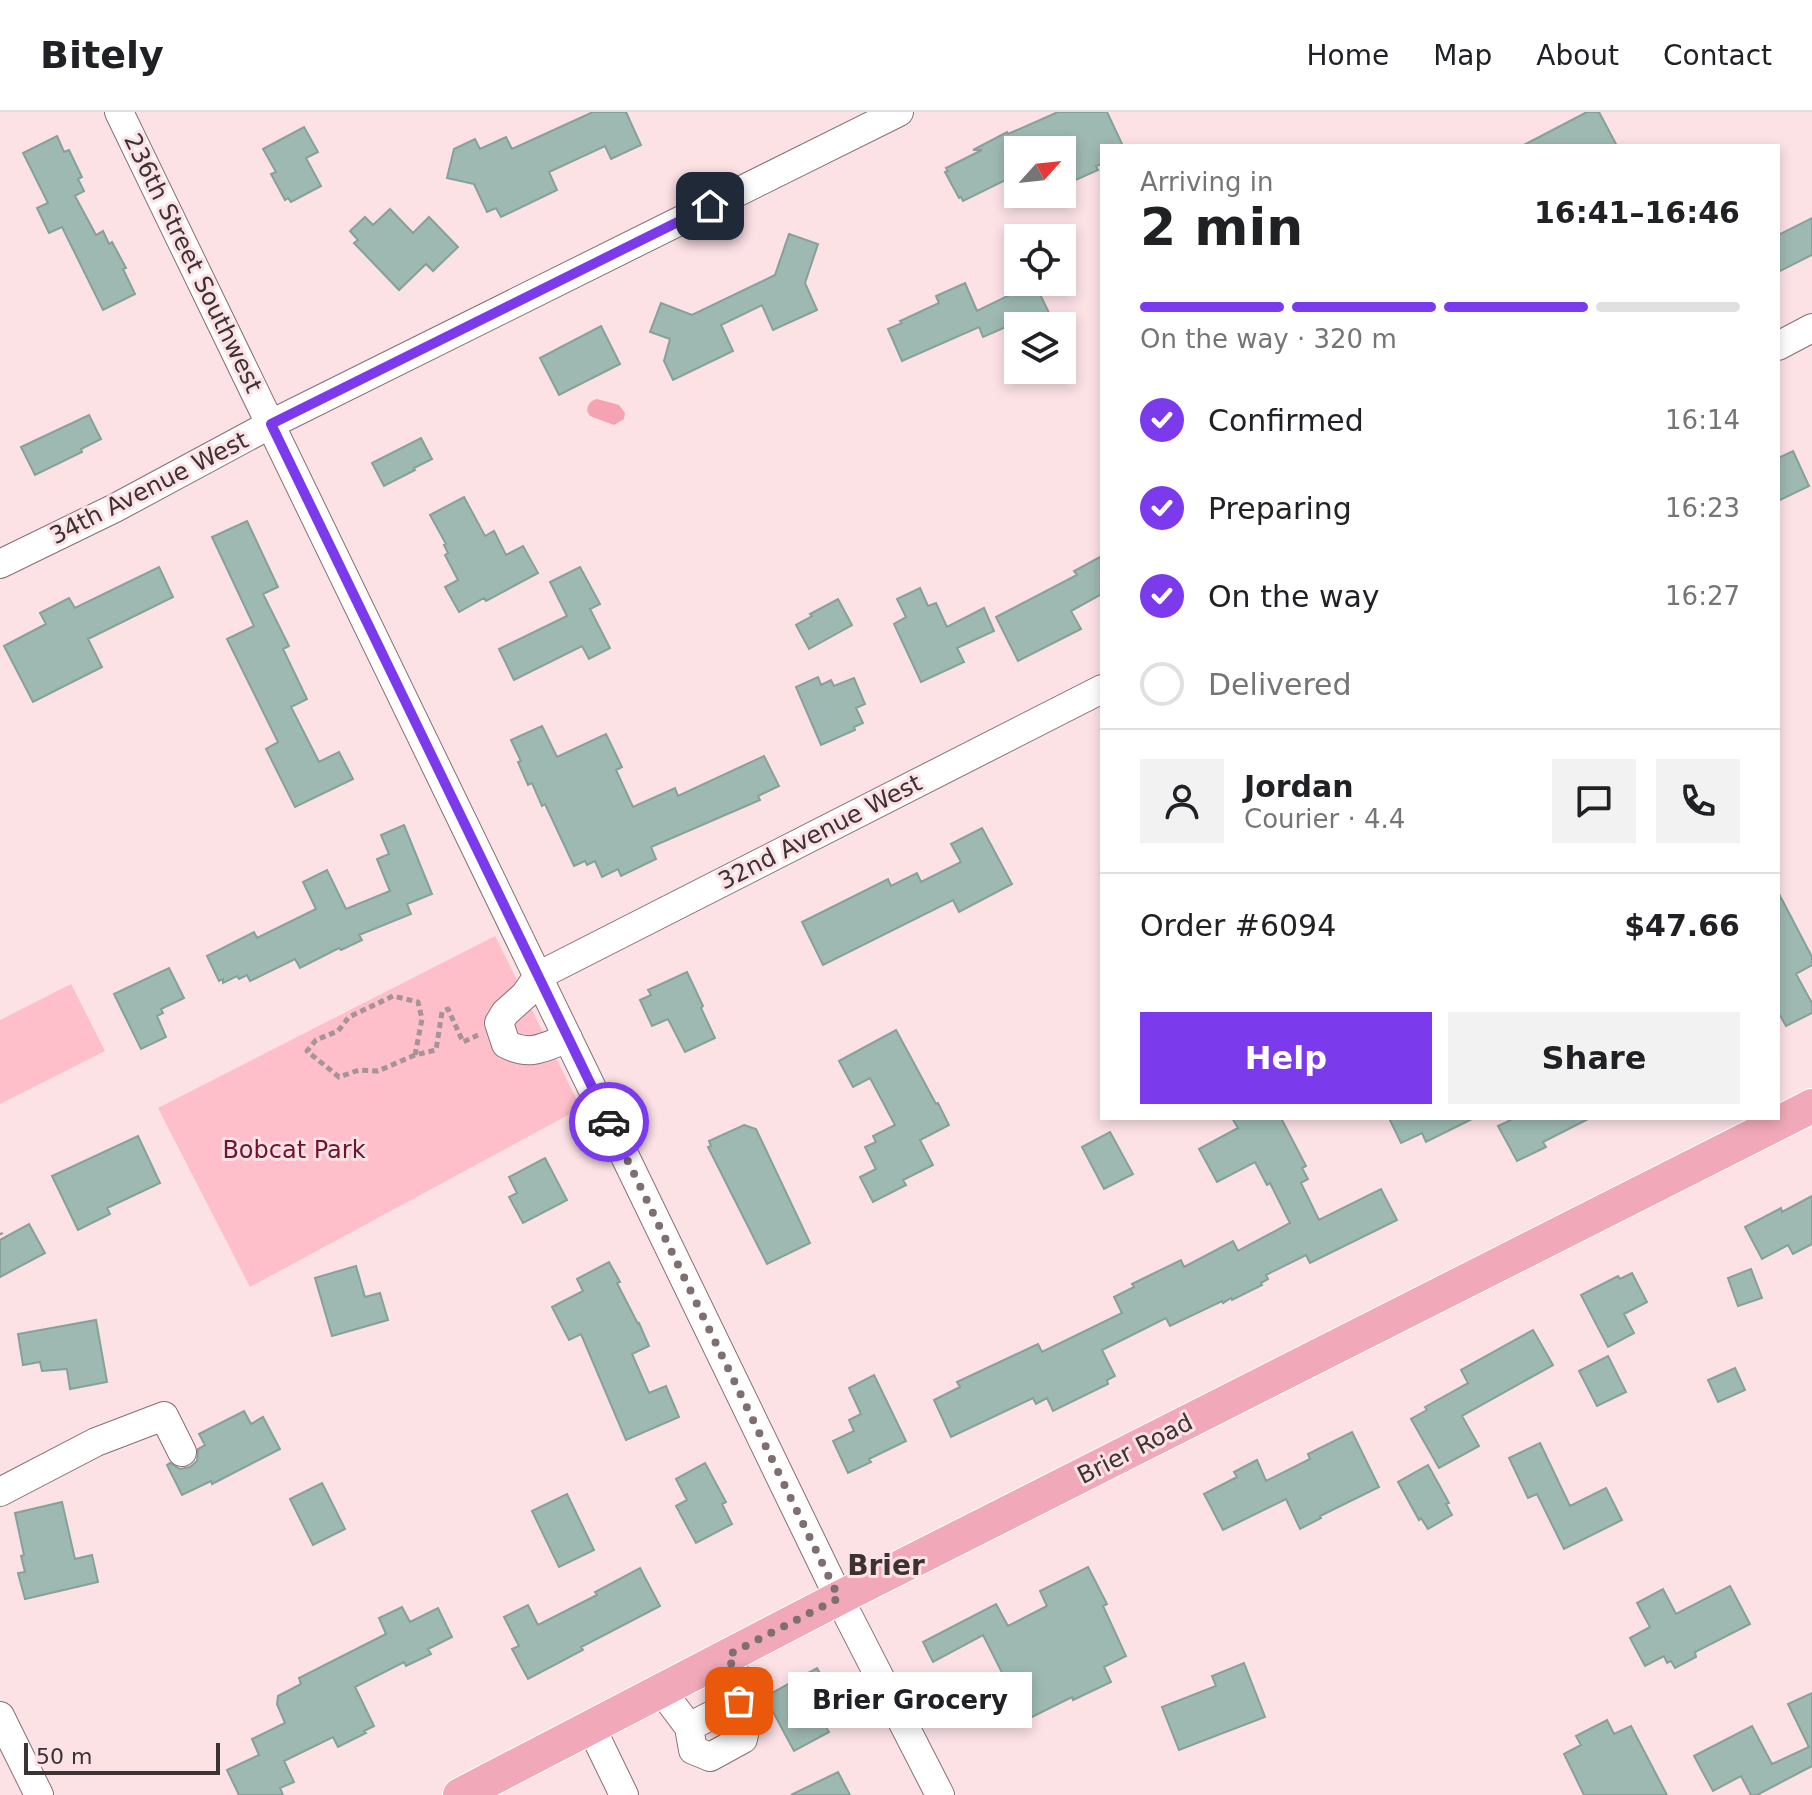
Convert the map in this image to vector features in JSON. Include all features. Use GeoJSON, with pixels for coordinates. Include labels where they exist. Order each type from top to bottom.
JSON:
{"type":"FeatureCollection","features":[{"type":"Feature","properties":{"kind":"main road","name":"Brier Road"},"geometry":{"type":"LineString","coordinates":[[460,1795],[839,1598],[1812,1106]]}},
{"type":"Feature","properties":{"kind":"street","name":"236th Street Southwest"},"geometry":{"type":"LineString","coordinates":[[119,112],[839,1598],[940,1795]]}},
{"type":"Feature","properties":{"kind":"street","name":"34th Avenue West"},"geometry":{"type":"LineString","coordinates":[[0,564],[115,508],[271,424],[899,112]]}},
{"type":"Feature","properties":{"kind":"street"},"geometry":{"type":"LineString","coordinates":[[1780,345],[1812,328]]}},
{"type":"Feature","properties":{"kind":"street","name":"32nd Avenue West"},"geometry":{"type":"LineString","coordinates":[[538,976],[1100,690]]}},
{"type":"Feature","properties":{"kind":"street"},"geometry":{"type":"LineString","coordinates":[[538,976],[499,1023],[506,1044],[521,1052],[568,1038]]}},
{"type":"Feature","properties":{"kind":"street"},"geometry":{"type":"LineString","coordinates":[[0,1492],[96,1442],[164,1416],[182,1452]]}},
{"type":"Feature","properties":{"kind":"street"},"geometry":{"type":"LineString","coordinates":[[661,1690],[689,1727],[693,1750],[710,1757],[743,1739],[747,1720],[728,1655]]}},
{"type":"Feature","properties":{"kind":"street"},"geometry":{"type":"LineString","coordinates":[[0,1716],[39,1795]]}},
{"type":"Feature","properties":{"kind":"street"},"geometry":{"type":"LineString","coordinates":[[591,1727],[624,1795]]}},
{"type":"Feature","properties":{"kind":"path"},"geometry":{"type":"LineString","coordinates":[[415,1055],[422,1019],[418,1002],[393,996],[349,1017],[338,1031],[316,1040],[307,1051],[339,1077],[359,1070],[378,1071],[415,1055],[436,1050],[442,1012],[448,1009],[463,1042]]}},
{"type":"Feature","properties":{"kind":"green space","name":"Bobcat Park"},"geometry":{"type":"Polygon","coordinates":[[[495,936],[581,1108],[250,1287],[158,1108],[495,936]]]}},
{"type":"Feature","properties":{"kind":"green space"},"geometry":{"type":"Polygon","coordinates":[[[71,984],[105,1051],[0,1104],[0,1020],[71,984]]]}},
{"type":"Feature","properties":{"kind":"shaded area"},"geometry":{"type":"Polygon","coordinates":[[[597,399],[619,405],[625,413],[624,419],[614,425],[590,416],[588,406],[597,399]]]}},
{"type":"Feature","properties":{"kind":"building"},"geometry":{"type":"Polygon","coordinates":[[[593,112],[626,112],[641,145],[611,159],[605,146],[549,172],[557,190],[501,217],[496,208],[487,212],[474,184],[447,178],[454,149],[475,139],[480,149],[506,137],[512,149],[593,112]]]}},
{"type":"Feature","properties":{"kind":"building"},"geometry":{"type":"Polygon","coordinates":[[[1058,112],[1107,112],[1122,144],[1100,144],[1098,170],[1076,180],[1076,136],[1004,136],[1004,181],[963,201],[945,172],[948,171],[946,168],[982,150],[973,150],[1007,132],[1058,112]]]}},
{"type":"Feature","properties":{"kind":"building"},"geometry":{"type":"Polygon","coordinates":[[[1587,112],[1599,112],[1616,144],[1526,144],[1587,112]]]}},
{"type":"Feature","properties":{"kind":"building"},"geometry":{"type":"Polygon","coordinates":[[[304,127],[318,152],[306,158],[321,186],[291,202],[288,198],[285,200],[271,174],[276,172],[263,149],[304,127]]]}},
{"type":"Feature","properties":{"kind":"building"},"geometry":{"type":"Polygon","coordinates":[[[57,136],[64,152],[69,150],[82,177],[78,179],[84,191],[75,196],[96,235],[103,231],[109,244],[112,242],[135,294],[103,310],[62,227],[49,233],[37,208],[48,203],[23,153],[57,136]]]}},
{"type":"Feature","properties":{"kind":"building"},"geometry":{"type":"Polygon","coordinates":[[[390,209],[413,233],[429,217],[458,247],[433,271],[426,264],[399,290],[354,243],[358,240],[350,231],[365,217],[373,225],[390,209]]]}},
{"type":"Feature","properties":{"kind":"building"},"geometry":{"type":"Polygon","coordinates":[[[1812,218],[1812,255],[1780,271],[1780,234],[1812,218]]]}},
{"type":"Feature","properties":{"kind":"building"},"geometry":{"type":"Polygon","coordinates":[[[789,234],[818,244],[805,283],[817,310],[773,330],[762,305],[721,325],[733,351],[673,380],[664,361],[670,339],[650,332],[661,303],[692,315],[775,275],[789,234]]]}},
{"type":"Feature","properties":{"kind":"building"},"geometry":{"type":"Polygon","coordinates":[[[965,283],[977,311],[1008,296],[1041,296],[1049,312],[1004,312],[1004,328],[983,337],[979,327],[902,361],[888,329],[939,303],[936,296],[965,283]]]}},
{"type":"Feature","properties":{"kind":"building"},"geometry":{"type":"Polygon","coordinates":[[[601,326],[620,364],[559,395],[540,358],[601,326]]]}},
{"type":"Feature","properties":{"kind":"building"},"geometry":{"type":"Polygon","coordinates":[[[89,415],[101,439],[35,475],[21,447],[89,415]]]}},
{"type":"Feature","properties":{"kind":"building"},"geometry":{"type":"Polygon","coordinates":[[[421,438],[432,459],[384,486],[372,463],[421,438]]]}},
{"type":"Feature","properties":{"kind":"building"},"geometry":{"type":"Polygon","coordinates":[[[1793,451],[1809,486],[1780,500],[1780,457],[1793,451]]]}},
{"type":"Feature","properties":{"kind":"building"},"geometry":{"type":"Polygon","coordinates":[[[464,497],[485,536],[494,531],[506,555],[523,546],[538,573],[459,612],[445,587],[458,580],[445,555],[448,553],[446,544],[430,515],[464,497]]]}},
{"type":"Feature","properties":{"kind":"building"},"geometry":{"type":"Polygon","coordinates":[[[247,521],[278,587],[263,594],[289,646],[283,649],[307,699],[291,707],[319,762],[339,752],[353,779],[295,807],[266,749],[278,742],[227,639],[254,626],[212,537],[247,521]]]}},
{"type":"Feature","properties":{"kind":"building"},"geometry":{"type":"Polygon","coordinates":[[[1100,557],[1100,595],[1071,611],[1081,629],[1018,661],[996,617],[1077,575],[1074,571],[1100,557]]]}},
{"type":"Feature","properties":{"kind":"building"},"geometry":{"type":"Polygon","coordinates":[[[159,567],[173,597],[88,639],[102,667],[33,702],[4,646],[46,624],[40,613],[69,598],[75,608],[159,567]]]}},
{"type":"Feature","properties":{"kind":"building"},"geometry":{"type":"Polygon","coordinates":[[[580,567],[600,604],[590,609],[610,648],[589,659],[582,646],[514,680],[499,649],[567,616],[550,582],[580,567]]]}},
{"type":"Feature","properties":{"kind":"building"},"geometry":{"type":"Polygon","coordinates":[[[920,588],[928,606],[936,603],[947,627],[984,608],[994,631],[957,648],[964,662],[921,682],[894,624],[906,617],[897,599],[920,588]]]}},
{"type":"Feature","properties":{"kind":"building"},"geometry":{"type":"Polygon","coordinates":[[[838,599],[852,625],[809,649],[796,625],[838,599]]]}},
{"type":"Feature","properties":{"kind":"building"},"geometry":{"type":"Polygon","coordinates":[[[818,677],[821,685],[831,680],[834,686],[854,678],[865,704],[856,708],[863,723],[854,727],[855,730],[821,745],[796,687],[818,677]]]}},
{"type":"Feature","properties":{"kind":"building"},"geometry":{"type":"Polygon","coordinates":[[[542,726],[557,757],[606,734],[622,767],[616,770],[633,807],[675,788],[678,796],[764,756],[779,786],[758,796],[760,800],[651,847],[656,859],[621,876],[618,869],[602,877],[595,861],[574,866],[545,804],[542,806],[532,783],[528,785],[518,762],[521,761],[511,740],[542,726]]]}},
{"type":"Feature","properties":{"kind":"building"},"geometry":{"type":"Polygon","coordinates":[[[404,825],[432,894],[407,904],[411,914],[359,935],[362,940],[300,968],[295,959],[250,981],[247,975],[223,983],[223,979],[219,981],[207,956],[254,932],[257,938],[316,909],[303,882],[327,870],[346,909],[390,891],[377,859],[389,854],[381,835],[404,825]]]}},
{"type":"Feature","properties":{"kind":"building"},"geometry":{"type":"Polygon","coordinates":[[[982,828],[1012,884],[959,912],[953,900],[823,965],[802,922],[888,879],[891,886],[917,873],[921,882],[961,862],[951,844],[982,828]]]}},
{"type":"Feature","properties":{"kind":"building"},"geometry":{"type":"Polygon","coordinates":[[[1780,896],[1812,957],[1812,965],[1796,974],[1812,1003],[1812,1013],[1786,1026],[1780,1016],[1780,896]]]}},
{"type":"Feature","properties":{"kind":"building"},"geometry":{"type":"Polygon","coordinates":[[[169,968],[184,998],[161,1009],[163,1013],[157,1016],[166,1037],[141,1049],[114,994],[169,968]]]}},
{"type":"Feature","properties":{"kind":"building"},"geometry":{"type":"Polygon","coordinates":[[[687,972],[715,1038],[685,1052],[668,1019],[652,1026],[640,1000],[651,995],[648,990],[687,972]]]}},
{"type":"Feature","properties":{"kind":"building"},"geometry":{"type":"Polygon","coordinates":[[[896,1030],[949,1125],[920,1140],[933,1165],[903,1180],[906,1185],[873,1202],[860,1177],[876,1169],[865,1147],[876,1142],[873,1136],[895,1125],[870,1078],[853,1087],[839,1061],[896,1030]]]}},
{"type":"Feature","properties":{"kind":"building"},"geometry":{"type":"Polygon","coordinates":[[[1233,1120],[1282,1120],[1306,1166],[1302,1168],[1308,1179],[1301,1183],[1319,1220],[1381,1189],[1397,1220],[1310,1263],[1306,1255],[1266,1275],[1268,1279],[1262,1285],[1232,1300],[1222,1301],[1170,1326],[1166,1318],[1102,1350],[1115,1376],[1107,1380],[1108,1384],[1053,1411],[1047,1398],[1036,1404],[1033,1398],[951,1437],[934,1400],[960,1387],[957,1382],[1038,1344],[1042,1352],[1122,1313],[1114,1297],[1134,1287],[1132,1284],[1181,1260],[1184,1267],[1233,1241],[1238,1251],[1290,1223],[1270,1183],[1267,1185],[1255,1162],[1217,1182],[1199,1149],[1238,1128],[1233,1120]]]}},
{"type":"Feature","properties":{"kind":"building"},"geometry":{"type":"Polygon","coordinates":[[[1390,1120],[1470,1120],[1426,1142],[1422,1133],[1401,1143],[1390,1120]]]}},
{"type":"Feature","properties":{"kind":"building"},"geometry":{"type":"Polygon","coordinates":[[[1511,1120],[1586,1120],[1543,1142],[1546,1147],[1517,1161],[1498,1126],[1511,1120]]]}},
{"type":"Feature","properties":{"kind":"building"},"geometry":{"type":"Polygon","coordinates":[[[744,1125],[756,1129],[810,1243],[767,1264],[708,1147],[711,1146],[709,1141],[744,1125]]]}},
{"type":"Feature","properties":{"kind":"building"},"geometry":{"type":"Polygon","coordinates":[[[1110,1132],[1133,1174],[1104,1189],[1082,1147],[1110,1132]]]}},
{"type":"Feature","properties":{"kind":"building"},"geometry":{"type":"Polygon","coordinates":[[[138,1136],[160,1183],[107,1208],[110,1214],[78,1230],[52,1176],[138,1136]]]}},
{"type":"Feature","properties":{"kind":"building"},"geometry":{"type":"Polygon","coordinates":[[[545,1158],[567,1200],[523,1223],[509,1197],[517,1193],[509,1177],[545,1158]]]}},
{"type":"Feature","properties":{"kind":"building"},"geometry":{"type":"Polygon","coordinates":[[[1812,1196],[1812,1244],[1793,1254],[1788,1245],[1762,1259],[1745,1227],[1812,1196]]]}},
{"type":"Feature","properties":{"kind":"building"},"geometry":{"type":"Polygon","coordinates":[[[29,1224],[45,1253],[0,1277],[0,1240],[29,1224]]]}},
{"type":"Feature","properties":{"kind":"building"},"geometry":{"type":"Polygon","coordinates":[[[609,1262],[649,1346],[632,1354],[649,1393],[666,1386],[679,1417],[626,1440],[581,1334],[569,1340],[552,1307],[583,1291],[577,1279],[609,1262]]]}},
{"type":"Feature","properties":{"kind":"building"},"geometry":{"type":"Polygon","coordinates":[[[356,1266],[365,1297],[380,1293],[388,1320],[332,1336],[315,1278],[356,1266]]]}},
{"type":"Feature","properties":{"kind":"building"},"geometry":{"type":"Polygon","coordinates":[[[1751,1269],[1762,1298],[1738,1306],[1728,1278],[1751,1269]]]}},
{"type":"Feature","properties":{"kind":"building"},"geometry":{"type":"Polygon","coordinates":[[[1632,1273],[1647,1302],[1624,1314],[1634,1333],[1608,1347],[1581,1295],[1618,1276],[1620,1279],[1632,1273]]]}},
{"type":"Feature","properties":{"kind":"building"},"geometry":{"type":"Polygon","coordinates":[[[96,1320],[107,1382],[70,1389],[67,1369],[42,1371],[40,1362],[23,1365],[18,1334],[96,1320]]]}},
{"type":"Feature","properties":{"kind":"building"},"geometry":{"type":"Polygon","coordinates":[[[1533,1330],[1553,1365],[1462,1416],[1479,1446],[1439,1468],[1411,1419],[1427,1410],[1425,1407],[1468,1383],[1461,1370],[1533,1330]]]}},
{"type":"Feature","properties":{"kind":"building"},"geometry":{"type":"Polygon","coordinates":[[[1608,1356],[1626,1392],[1597,1406],[1579,1371],[1608,1356]]]}},
{"type":"Feature","properties":{"kind":"building"},"geometry":{"type":"Polygon","coordinates":[[[1735,1368],[1745,1390],[1718,1402],[1708,1380],[1735,1368]]]}},
{"type":"Feature","properties":{"kind":"building"},"geometry":{"type":"Polygon","coordinates":[[[874,1375],[906,1441],[848,1473],[833,1441],[854,1431],[849,1420],[861,1414],[849,1388],[874,1375]]]}},
{"type":"Feature","properties":{"kind":"building"},"geometry":{"type":"Polygon","coordinates":[[[244,1411],[251,1424],[263,1417],[280,1449],[212,1484],[211,1481],[182,1495],[167,1465],[170,1463],[180,1469],[190,1467],[197,1461],[198,1449],[205,1445],[199,1434],[244,1411]]]}},
{"type":"Feature","properties":{"kind":"building"},"geometry":{"type":"Polygon","coordinates":[[[1352,1432],[1379,1487],[1300,1529],[1286,1499],[1223,1530],[1204,1494],[1237,1477],[1234,1472],[1257,1460],[1266,1481],[1310,1459],[1308,1454],[1352,1432]]]}},
{"type":"Feature","properties":{"kind":"building"},"geometry":{"type":"Polygon","coordinates":[[[1540,1443],[1570,1506],[1606,1488],[1622,1520],[1564,1549],[1537,1494],[1528,1498],[1509,1458],[1540,1443]]]}},
{"type":"Feature","properties":{"kind":"building"},"geometry":{"type":"Polygon","coordinates":[[[705,1463],[726,1502],[722,1504],[732,1524],[696,1543],[676,1506],[687,1500],[676,1479],[705,1463]]]}},
{"type":"Feature","properties":{"kind":"building"},"geometry":{"type":"Polygon","coordinates":[[[1428,1465],[1449,1503],[1446,1504],[1452,1515],[1428,1529],[1421,1518],[1419,1520],[1398,1482],[1428,1465]]]}},
{"type":"Feature","properties":{"kind":"building"},"geometry":{"type":"Polygon","coordinates":[[[322,1483],[345,1529],[313,1545],[290,1499],[322,1483]]]}},
{"type":"Feature","properties":{"kind":"building"},"geometry":{"type":"Polygon","coordinates":[[[567,1494],[594,1550],[559,1567],[532,1511],[567,1494]]]}},
{"type":"Feature","properties":{"kind":"building"},"geometry":{"type":"Polygon","coordinates":[[[62,1502],[75,1559],[92,1555],[98,1582],[25,1599],[18,1573],[25,1572],[21,1556],[24,1555],[15,1513],[62,1502]]]}},
{"type":"Feature","properties":{"kind":"building"},"geometry":{"type":"Polygon","coordinates":[[[1088,1567],[1107,1604],[1103,1606],[1126,1656],[1104,1667],[1111,1682],[1026,1720],[983,1635],[933,1662],[923,1642],[996,1604],[1008,1626],[1047,1606],[1040,1591],[1088,1567]]]}},
{"type":"Feature","properties":{"kind":"building"},"geometry":{"type":"Polygon","coordinates":[[[640,1568],[660,1606],[528,1679],[512,1649],[519,1646],[504,1617],[528,1605],[538,1625],[597,1595],[595,1592],[640,1568]]]}},
{"type":"Feature","properties":{"kind":"building"},"geometry":{"type":"Polygon","coordinates":[[[1730,1586],[1750,1624],[1695,1652],[1696,1657],[1675,1668],[1671,1661],[1667,1663],[1664,1656],[1645,1666],[1630,1638],[1650,1627],[1637,1603],[1663,1589],[1676,1614],[1730,1586]]]}},
{"type":"Feature","properties":{"kind":"building"},"geometry":{"type":"Polygon","coordinates":[[[402,1607],[410,1622],[438,1608],[452,1637],[428,1649],[431,1654],[406,1666],[404,1662],[355,1687],[374,1726],[338,1747],[333,1737],[284,1761],[294,1782],[280,1788],[283,1795],[239,1795],[227,1770],[259,1755],[252,1739],[285,1723],[277,1704],[278,1696],[301,1684],[299,1678],[386,1634],[379,1618],[402,1607]]]}},
{"type":"Feature","properties":{"kind":"building"},"geometry":{"type":"Polygon","coordinates":[[[1244,1663],[1265,1717],[1179,1750],[1162,1707],[1216,1686],[1212,1676],[1244,1663]]]}},
{"type":"Feature","properties":{"kind":"building"},"geometry":{"type":"Polygon","coordinates":[[[817,1668],[840,1710],[822,1720],[829,1732],[794,1751],[765,1697],[817,1668]]]}},
{"type":"Feature","properties":{"kind":"building"},"geometry":{"type":"Polygon","coordinates":[[[1812,1693],[1812,1766],[1757,1795],[1751,1795],[1741,1776],[1713,1791],[1694,1756],[1752,1726],[1772,1764],[1809,1747],[1788,1704],[1812,1693]]]}},
{"type":"Feature","properties":{"kind":"building"},"geometry":{"type":"Polygon","coordinates":[[[1607,1720],[1614,1734],[1631,1726],[1667,1795],[1584,1795],[1564,1754],[1581,1745],[1576,1736],[1607,1720]]]}},
{"type":"Feature","properties":{"kind":"building"},"geometry":{"type":"Polygon","coordinates":[[[838,1772],[850,1795],[791,1795],[838,1772]]]}},
{"type":"Feature","properties":{"kind":"way so far"},"geometry":{"type":"LineString","coordinates":[[609,1122],[839,1598],[728,1655],[737,1679],[739,1701]]}},
{"type":"Feature","properties":{"kind":"place","name":"Brier Grocery"},"geometry":{"type":"Point","coordinates":[739,1701]}},
{"type":"Feature","properties":{"kind":"district","name":"Brier"},"geometry":{"type":"Point","coordinates":[886,1565]}},
{"type":"Feature","properties":{"kind":"route"},"geometry":{"type":"LineString","coordinates":[[609,1122],[271,424],[710,206]]}}]}
